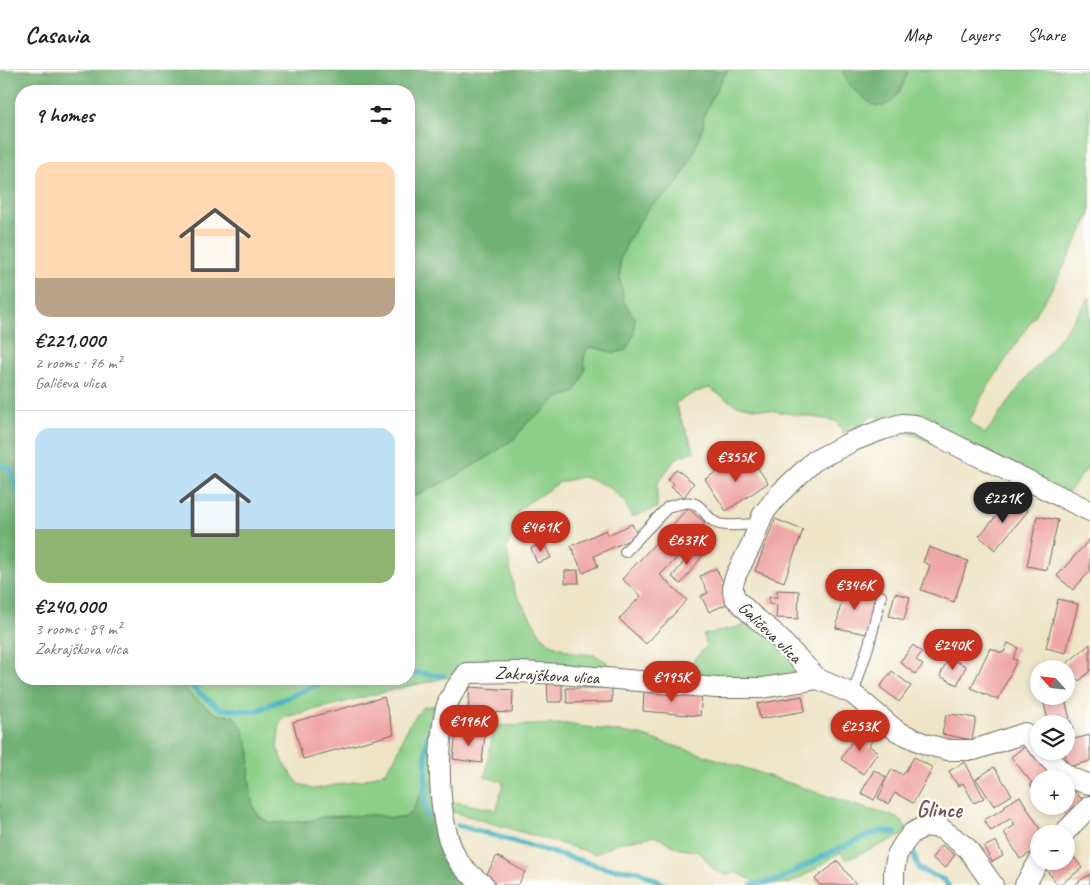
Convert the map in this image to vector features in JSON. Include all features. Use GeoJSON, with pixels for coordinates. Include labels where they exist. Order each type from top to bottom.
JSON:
{"type":"FeatureCollection","features":[{"type":"Feature","properties":{"kind":"street","name":"Galičeva ulica"},"geometry":{"type":"LineString","coordinates":[[818,679],[772,631],[735,598],[733,591],[733,584],[763,514],[779,494],[814,461],[853,441],[884,429],[902,424],[915,425],[1090,511]]}},
{"type":"Feature","properties":{"kind":"street","name":"Zakrajškova ulica"},"geometry":{"type":"LineString","coordinates":[[484,885],[469,875],[458,861],[450,844],[442,810],[441,734],[448,704],[456,688],[468,673],[518,672],[562,674],[716,688],[762,688],[818,679]]}},
{"type":"Feature","properties":{"kind":"street"},"geometry":{"type":"LineString","coordinates":[[818,679],[854,694],[897,731],[925,744],[948,750],[974,750],[1025,733],[1030,738]]}},
{"type":"Feature","properties":{"kind":"street"},"geometry":{"type":"LineString","coordinates":[[1050,760],[1057,768],[1070,777],[1090,784]]}},
{"type":"Feature","properties":{"kind":"street"},"geometry":{"type":"LineString","coordinates":[[1072,825],[1090,806]]}},
{"type":"Feature","properties":{"kind":"street"},"geometry":{"type":"LineString","coordinates":[[894,885],[897,855],[912,833],[925,826],[941,828],[967,848],[993,885]]}},
{"type":"Feature","properties":{"kind":"street"},"geometry":{"type":"LineString","coordinates":[[1025,885],[1034,870]]}},
{"type":"Feature","properties":{"kind":"lane"},"geometry":{"type":"LineString","coordinates":[[625,552],[668,507],[673,505],[694,502],[713,521],[720,524],[759,524]]}},
{"type":"Feature","properties":{"kind":"lane"},"geometry":{"type":"LineString","coordinates":[[854,694],[881,596]]}},
{"type":"Feature","properties":{"kind":"green space"},"geometry":{"type":"Polygon","coordinates":[[[0,70],[728,70],[704,114],[700,135],[691,159],[683,173],[674,188],[649,207],[628,241],[620,259],[620,280],[624,302],[635,318],[634,334],[626,350],[615,353],[591,347],[586,350],[584,358],[585,369],[574,393],[557,398],[545,410],[528,422],[515,438],[491,455],[456,476],[415,496],[415,85],[15,85],[15,685],[184,685],[190,695],[216,714],[234,716],[243,729],[250,752],[249,777],[253,807],[260,817],[270,823],[309,821],[322,817],[375,815],[404,818],[413,810],[425,784],[434,780],[471,885],[0,885],[0,70]]]}},
{"type":"Feature","properties":{"kind":"green space"},"geometry":{"type":"Polygon","coordinates":[[[728,70],[842,70],[857,93],[906,77],[908,70],[1090,70],[1090,214],[1054,286],[982,396],[969,422],[985,434],[1025,379],[1047,355],[1090,297],[1090,465],[1066,495],[883,423],[874,415],[860,425],[843,433],[837,421],[736,405],[709,388],[696,392],[675,403],[694,451],[676,458],[657,484],[657,508],[632,517],[625,503],[608,486],[583,477],[560,482],[519,509],[507,549],[514,590],[541,635],[553,645],[574,653],[595,655],[608,663],[611,672],[528,666],[456,669],[449,677],[415,685],[415,496],[456,476],[491,455],[515,438],[528,422],[545,410],[557,398],[574,393],[585,369],[584,358],[586,350],[591,347],[615,353],[635,319],[624,302],[620,280],[620,259],[628,241],[649,207],[674,188],[691,159],[703,126],[704,115],[728,70]]]}},
{"type":"Feature","properties":{"kind":"green space"},"geometry":{"type":"Polygon","coordinates":[[[842,70],[908,70],[896,96],[886,105],[880,106],[871,104],[857,92],[848,82],[842,70]]]}},
{"type":"Feature","properties":{"kind":"green space"},"geometry":{"type":"Polygon","coordinates":[[[754,623],[795,662],[799,676],[733,683],[664,673],[690,664],[707,646],[703,635],[754,623]]]}},
{"type":"Feature","properties":{"kind":"green space"},"geometry":{"type":"Polygon","coordinates":[[[184,685],[414,685],[286,717],[280,723],[277,748],[286,767],[299,784],[314,789],[363,780],[385,772],[396,756],[408,726],[423,707],[440,705],[434,780],[419,796],[413,811],[404,818],[375,815],[322,817],[309,821],[270,823],[260,817],[253,807],[249,777],[250,752],[234,716],[217,714],[190,695],[184,685]]]}},
{"type":"Feature","properties":{"kind":"green space"},"geometry":{"type":"Polygon","coordinates":[[[566,724],[640,735],[857,806],[897,817],[908,829],[903,835],[846,860],[841,852],[790,883],[761,885],[736,872],[726,875],[715,871],[704,857],[696,851],[679,849],[655,836],[617,843],[596,854],[450,811],[449,801],[497,810],[503,782],[485,777],[494,726],[566,724]]]}},
{"type":"Feature","properties":{"kind":"building"},"geometry":{"type":"Polygon","coordinates":[[[751,458],[768,483],[726,511],[705,479],[730,463],[734,470],[751,458]]]}},
{"type":"Feature","properties":{"kind":"building"},"geometry":{"type":"Polygon","coordinates":[[[676,469],[694,483],[684,497],[671,487],[674,484],[668,480],[676,469]]]}},
{"type":"Feature","properties":{"kind":"building"},"geometry":{"type":"Polygon","coordinates":[[[1012,498],[1028,511],[995,550],[979,536],[1012,498]]]}},
{"type":"Feature","properties":{"kind":"building"},"geometry":{"type":"Polygon","coordinates":[[[688,508],[705,523],[678,553],[675,560],[660,575],[687,600],[646,644],[619,619],[641,596],[622,579],[688,508]]]}},
{"type":"Feature","properties":{"kind":"building"},"geometry":{"type":"Polygon","coordinates":[[[1037,516],[1058,520],[1047,570],[1027,566],[1037,516]]]}},
{"type":"Feature","properties":{"kind":"building"},"geometry":{"type":"Polygon","coordinates":[[[775,519],[803,530],[784,582],[755,571],[775,519]]]}},
{"type":"Feature","properties":{"kind":"building"},"geometry":{"type":"Polygon","coordinates":[[[632,524],[638,536],[594,556],[598,566],[583,573],[571,546],[606,530],[608,535],[632,524]]]}},
{"type":"Feature","properties":{"kind":"building"},"geometry":{"type":"Polygon","coordinates":[[[1090,539],[1090,571],[1073,590],[1057,576],[1090,539]]]}},
{"type":"Feature","properties":{"kind":"building"},"geometry":{"type":"Polygon","coordinates":[[[544,543],[551,558],[537,563],[531,548],[544,543]]]}},
{"type":"Feature","properties":{"kind":"building"},"geometry":{"type":"Polygon","coordinates":[[[929,547],[968,561],[954,602],[921,590],[930,565],[923,562],[929,547]]]}},
{"type":"Feature","properties":{"kind":"building"},"geometry":{"type":"Polygon","coordinates":[[[694,549],[703,555],[681,584],[672,577],[694,549]]]}},
{"type":"Feature","properties":{"kind":"building"},"geometry":{"type":"Polygon","coordinates":[[[716,568],[726,588],[723,589],[729,603],[709,612],[701,596],[708,593],[700,576],[716,568]]]}},
{"type":"Feature","properties":{"kind":"building"},"geometry":{"type":"Polygon","coordinates":[[[578,570],[579,583],[565,583],[565,571],[578,570]]]}},
{"type":"Feature","properties":{"kind":"building"},"geometry":{"type":"Polygon","coordinates":[[[844,588],[875,595],[867,634],[836,628],[844,588]]]}},
{"type":"Feature","properties":{"kind":"building"},"geometry":{"type":"Polygon","coordinates":[[[777,590],[799,591],[798,619],[776,618],[777,605],[769,604],[769,597],[777,597],[777,590]]]}},
{"type":"Feature","properties":{"kind":"building"},"geometry":{"type":"Polygon","coordinates":[[[895,593],[910,597],[904,620],[889,616],[895,593]]]}},
{"type":"Feature","properties":{"kind":"building"},"geometry":{"type":"Polygon","coordinates":[[[1058,599],[1078,604],[1066,653],[1046,648],[1058,599]]]}},
{"type":"Feature","properties":{"kind":"building"},"geometry":{"type":"Polygon","coordinates":[[[1008,643],[1018,648],[1013,659],[1017,660],[998,700],[971,688],[990,648],[1002,653],[1008,643]]]}},
{"type":"Feature","properties":{"kind":"building"},"geometry":{"type":"Polygon","coordinates":[[[1090,644],[1090,671],[1079,681],[1075,676],[1075,660],[1071,660],[1090,644]]]}},
{"type":"Feature","properties":{"kind":"building"},"geometry":{"type":"Polygon","coordinates":[[[913,645],[922,652],[916,660],[923,665],[915,674],[900,662],[913,645]]]}},
{"type":"Feature","properties":{"kind":"building"},"geometry":{"type":"Polygon","coordinates":[[[948,658],[966,666],[957,685],[940,676],[948,658]]]}},
{"type":"Feature","properties":{"kind":"building"},"geometry":{"type":"Polygon","coordinates":[[[892,671],[911,686],[899,702],[880,687],[892,671]]]}},
{"type":"Feature","properties":{"kind":"building"},"geometry":{"type":"Polygon","coordinates":[[[547,678],[562,678],[562,702],[548,702],[547,678]]]}},
{"type":"Feature","properties":{"kind":"building"},"geometry":{"type":"Polygon","coordinates":[[[470,687],[513,690],[512,713],[468,711],[470,687]]]}},
{"type":"Feature","properties":{"kind":"building"},"geometry":{"type":"Polygon","coordinates":[[[566,688],[612,688],[612,702],[567,703],[566,688]]]}},
{"type":"Feature","properties":{"kind":"building"},"geometry":{"type":"Polygon","coordinates":[[[644,690],[702,695],[700,716],[643,711],[644,690]]]}},
{"type":"Feature","properties":{"kind":"building"},"geometry":{"type":"Polygon","coordinates":[[[802,696],[805,711],[760,719],[757,704],[802,696]]]}},
{"type":"Feature","properties":{"kind":"building"},"geometry":{"type":"Polygon","coordinates":[[[384,697],[394,734],[303,759],[293,722],[384,697]]]}},
{"type":"Feature","properties":{"kind":"building"},"geometry":{"type":"Polygon","coordinates":[[[1044,705],[1066,705],[1069,715],[1047,715],[1044,705]]]}},
{"type":"Feature","properties":{"kind":"building"},"geometry":{"type":"Polygon","coordinates":[[[951,714],[976,718],[972,740],[942,734],[946,715],[951,716],[951,714]]]}},
{"type":"Feature","properties":{"kind":"building"},"geometry":{"type":"Polygon","coordinates":[[[860,729],[874,737],[869,746],[878,752],[863,774],[841,759],[860,729]]]}},
{"type":"Feature","properties":{"kind":"building"},"geometry":{"type":"Polygon","coordinates":[[[456,730],[485,734],[482,763],[453,759],[456,730]]]}},
{"type":"Feature","properties":{"kind":"building"},"geometry":{"type":"Polygon","coordinates":[[[1090,735],[1090,761],[1068,767],[1066,760],[1075,760],[1075,739],[1090,735]]]}},
{"type":"Feature","properties":{"kind":"building"},"geometry":{"type":"Polygon","coordinates":[[[1029,743],[1030,760],[1044,760],[1052,770],[1030,770],[1030,781],[1011,757],[1029,743]]]}},
{"type":"Feature","properties":{"kind":"building"},"geometry":{"type":"Polygon","coordinates":[[[914,757],[933,768],[913,803],[895,793],[888,804],[878,798],[892,769],[903,775],[914,757]]]}},
{"type":"Feature","properties":{"kind":"building"},"geometry":{"type":"Polygon","coordinates":[[[965,762],[984,798],[974,803],[963,783],[958,786],[949,771],[965,762]]]}},
{"type":"Feature","properties":{"kind":"building"},"geometry":{"type":"Polygon","coordinates":[[[994,767],[1012,795],[994,806],[976,779],[994,767]]]}},
{"type":"Feature","properties":{"kind":"building"},"geometry":{"type":"Polygon","coordinates":[[[874,770],[886,777],[874,800],[861,793],[874,770]]]}},
{"type":"Feature","properties":{"kind":"building"},"geometry":{"type":"Polygon","coordinates":[[[1075,792],[1084,801],[1075,809],[1075,792]]]}},
{"type":"Feature","properties":{"kind":"building"},"geometry":{"type":"Polygon","coordinates":[[[1020,796],[1038,825],[1030,825],[1030,853],[1020,859],[1004,832],[1015,825],[1011,818],[991,831],[984,820],[1005,808],[1004,806],[1020,796]]]}},
{"type":"Feature","properties":{"kind":"building"},"geometry":{"type":"Polygon","coordinates":[[[996,841],[1003,856],[992,862],[984,847],[996,841]]]}},
{"type":"Feature","properties":{"kind":"building"},"geometry":{"type":"Polygon","coordinates":[[[942,845],[955,855],[945,868],[932,858],[942,845]]]}},
{"type":"Feature","properties":{"kind":"building"},"geometry":{"type":"Polygon","coordinates":[[[497,856],[525,872],[518,885],[494,885],[484,879],[497,856]]]}},
{"type":"Feature","properties":{"kind":"building"},"geometry":{"type":"Polygon","coordinates":[[[1075,858],[1082,868],[1058,885],[1047,870],[1075,870],[1075,858]]]}},
{"type":"Feature","properties":{"kind":"building"},"geometry":{"type":"Polygon","coordinates":[[[838,861],[856,885],[820,885],[815,879],[838,861]]]}},
{"type":"Feature","properties":{"kind":"building"},"geometry":{"type":"Polygon","coordinates":[[[1090,874],[1090,885],[1074,885],[1090,874]]]}},
{"type":"Feature","properties":{"kind":"waterway"},"geometry":{"type":"LineString","coordinates":[[0,464],[11,470],[15,482]]}},
{"type":"Feature","properties":{"kind":"waterway"},"geometry":{"type":"LineString","coordinates":[[415,673],[443,676]]}},
{"type":"Feature","properties":{"kind":"waterway"},"geometry":{"type":"LineString","coordinates":[[190,685],[221,709],[256,711],[316,685]]}},
{"type":"Feature","properties":{"kind":"waterway"},"geometry":{"type":"LineString","coordinates":[[427,815],[425,803],[426,746],[436,708]]}},
{"type":"Feature","properties":{"kind":"waterway"},"geometry":{"type":"LineString","coordinates":[[458,825],[606,868],[638,871],[665,885]]}},
{"type":"Feature","properties":{"kind":"waterway"},"geometry":{"type":"LineString","coordinates":[[752,885],[778,880],[864,837],[882,831],[895,833]]}},
{"type":"Feature","properties":{"kind":"waterway"},"geometry":{"type":"LineString","coordinates":[[911,847],[919,869],[944,880],[948,885]]}},
{"type":"Feature","properties":{"kind":"district","name":"Glince"},"geometry":{"type":"Point","coordinates":[939,809]}}]}
